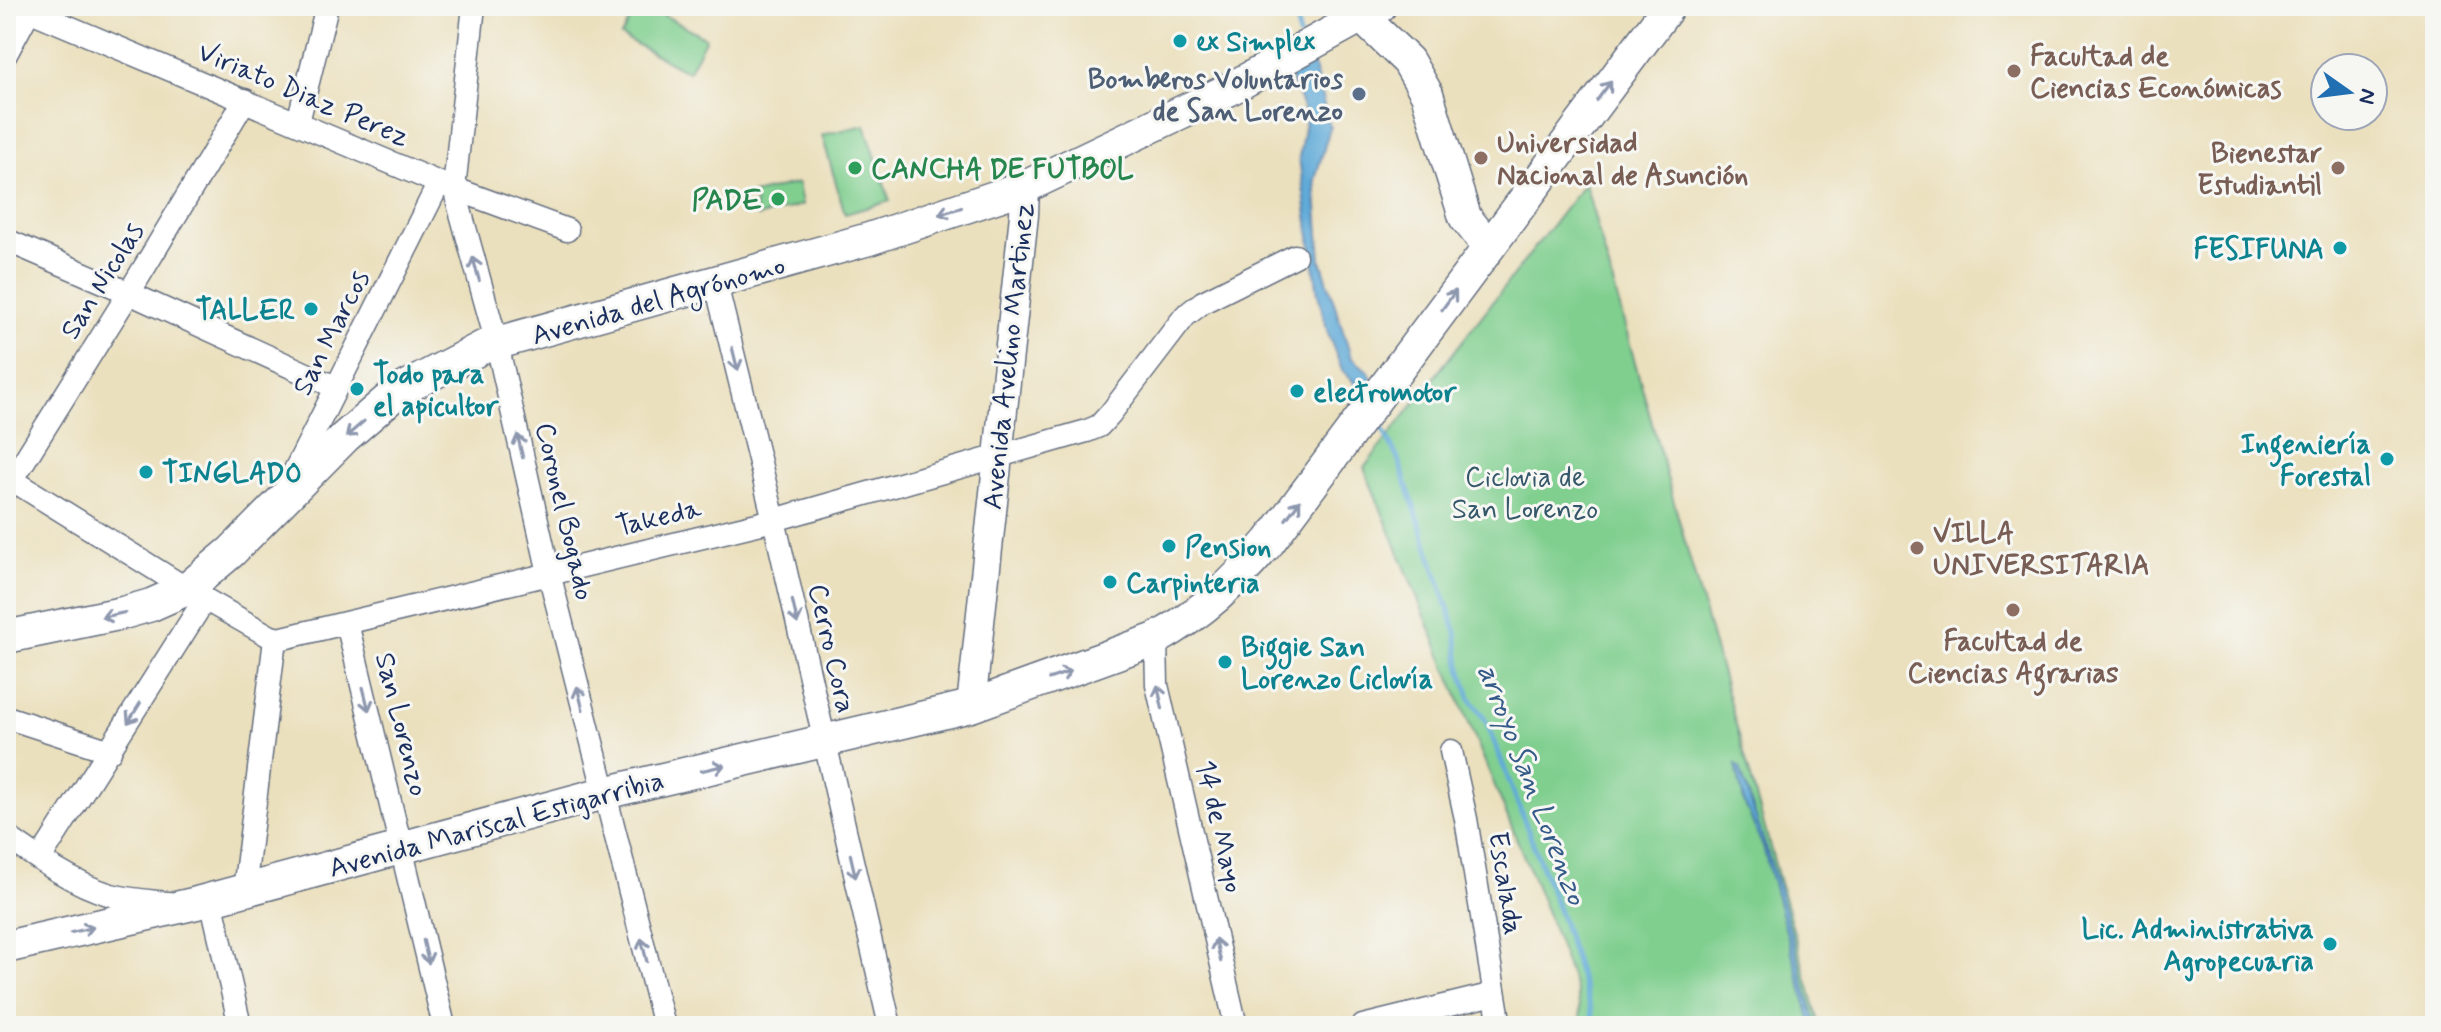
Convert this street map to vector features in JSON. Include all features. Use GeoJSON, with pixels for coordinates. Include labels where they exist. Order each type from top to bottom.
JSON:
{"type":"FeatureCollection","features":[{"type":"Feature","properties":{"kind":"highway"},"geometry":{"type":"LineString","coordinates":[[1156,639],[1209,605],[1238,578],[1404,363],[1669,6]]}},
{"type":"Feature","properties":{"kind":"highway"},"geometry":{"type":"LineString","coordinates":[[1366,14],[1408,61],[1427,94],[1465,217],[1488,246]]}},
{"type":"Feature","properties":{"kind":"highway","name":"Avenida del Agrónomo"},"geometry":{"type":"LineString","coordinates":[[6,637],[123,613],[196,594],[345,437],[397,392],[483,347],[869,239],[1025,187],[1228,90],[1366,14]]}},
{"type":"Feature","properties":{"kind":"highway","name":"Avenida Mariscal Estigarribia"},"geometry":{"type":"LineString","coordinates":[[6,947],[198,903],[604,793],[979,703],[1156,639]]}},
{"type":"Feature","properties":{"kind":"main road","name":"Avenida Avelino Martinez"},"geometry":{"type":"LineString","coordinates":[[979,703],[1005,454],[1025,187]]}},
{"type":"Feature","properties":{"kind":"street"},"geometry":{"type":"LineString","coordinates":[[298,122],[327,6]]}},
{"type":"Feature","properties":{"kind":"street","name":"Coronel Bogado"},"geometry":{"type":"LineString","coordinates":[[474,6],[446,186],[497,344],[549,573],[664,1026]]}},
{"type":"Feature","properties":{"kind":"street"},"geometry":{"type":"LineString","coordinates":[[6,54],[24,9]]}},
{"type":"Feature","properties":{"kind":"street","name":"Viriato Diaz Perez"},"geometry":{"type":"LineString","coordinates":[[24,9],[446,186],[567,230]]}},
{"type":"Feature","properties":{"kind":"street","name":"San Nicolas"},"geometry":{"type":"LineString","coordinates":[[8,482],[129,293],[245,100]]}},
{"type":"Feature","properties":{"kind":"street","name":"San Marcos"},"geometry":{"type":"LineString","coordinates":[[275,509],[335,387],[446,186]]}},
{"type":"Feature","properties":{"kind":"street"},"geometry":{"type":"LineString","coordinates":[[6,240],[335,387]]}},
{"type":"Feature","properties":{"kind":"street","name":"Takeda"},"geometry":{"type":"LineString","coordinates":[[275,639],[774,520],[1099,426],[1185,316],[1203,302],[1295,256]]}},
{"type":"Feature","properties":{"kind":"street","name":"Cerro Cora"},"geometry":{"type":"LineString","coordinates":[[716,284],[774,520],[890,1026]]}},
{"type":"Feature","properties":{"kind":"street"},"geometry":{"type":"LineString","coordinates":[[8,482],[275,639],[244,891]]}},
{"type":"Feature","properties":{"kind":"street"},"geometry":{"type":"LineString","coordinates":[[40,859],[110,751],[196,594]]}},
{"type":"Feature","properties":{"kind":"street","name":"San Lorenzo"},"geometry":{"type":"LineString","coordinates":[[347,623],[444,1026]]}},
{"type":"Feature","properties":{"kind":"street","name":"14 de Mayo"},"geometry":{"type":"LineString","coordinates":[[1156,639],[1157,685],[1236,1026]]}},
{"type":"Feature","properties":{"kind":"street"},"geometry":{"type":"LineString","coordinates":[[6,717],[110,751]]}},
{"type":"Feature","properties":{"kind":"street","name":"Escalada"},"geometry":{"type":"LineString","coordinates":[[1451,751],[1466,819],[1500,1026]]}},
{"type":"Feature","properties":{"kind":"street"},"geometry":{"type":"LineString","coordinates":[[6,836],[92,888],[114,896],[198,903]]}},
{"type":"Feature","properties":{"kind":"street"},"geometry":{"type":"LineString","coordinates":[[198,903],[225,1026]]}},
{"type":"Feature","properties":{"kind":"street"},"geometry":{"type":"LineString","coordinates":[[198,903],[240,1026]]}},
{"type":"Feature","properties":{"kind":"street"},"geometry":{"type":"LineString","coordinates":[[1363,1026],[1494,994]]}},
{"type":"Feature","properties":{"kind":"green space"},"geometry":{"type":"Polygon","coordinates":[[[638,6],[647,6],[706,38],[688,72],[621,36],[638,6]]]}},
{"type":"Feature","properties":{"kind":"green space","name":"CANCHA DE FUTBOL"},"geometry":{"type":"Polygon","coordinates":[[[865,125],[890,201],[845,214],[822,135],[865,125]]]}},
{"type":"Feature","properties":{"kind":"green space","name":"PADE"},"geometry":{"type":"Polygon","coordinates":[[[798,183],[802,205],[757,217],[753,194],[798,183]]]}},
{"type":"Feature","properties":{"kind":"green space","name":"Ciclovia de San Lorenzo"},"geometry":{"type":"Polygon","coordinates":[[[1585,183],[1820,1026],[1582,1026],[1577,993],[1548,915],[1364,468],[1585,183]]]}},
{"type":"Feature","properties":{"kind":"water"},"geometry":{"type":"Polygon","coordinates":[[[1312,60],[1330,128],[1315,179],[1321,260],[1351,357],[1369,372],[1373,382],[1360,400],[1353,381],[1342,370],[1328,334],[1318,294],[1299,158],[1306,115],[1288,72],[1312,60]]]}},
{"type":"Feature","properties":{"kind":"water"},"geometry":{"type":"Polygon","coordinates":[[[1736,765],[1740,768],[1777,882],[1816,1026],[1812,1026],[1763,847],[1744,802],[1736,765]]]}},
{"type":"Feature","properties":{"kind":"waterway","name":"arroyo San Lorenzo"},"geometry":{"type":"LineString","coordinates":[[1299,36],[1297,19],[1300,6]]}},
{"type":"Feature","properties":{"kind":"waterway","name":"arroyo San Lorenzo"},"geometry":{"type":"LineString","coordinates":[[1377,418],[1398,459],[1456,632],[1460,665],[1470,698],[1487,723],[1561,917],[1594,1026]]}},
{"type":"Feature","properties":{"kind":"place","name":"ex Simplex"},"geometry":{"type":"Point","coordinates":[1180,41]}},
{"type":"Feature","properties":{"kind":"place","name":"Facultad de Ciencias Económicas"},"geometry":{"type":"Point","coordinates":[2014,71]}},
{"type":"Feature","properties":{"kind":"place","name":"Bomberos Voluntarios de San Lorenzo"},"geometry":{"type":"Point","coordinates":[1359,94]}},
{"type":"Feature","properties":{"kind":"place","name":"Universidad Nacional de Asunción"},"geometry":{"type":"Point","coordinates":[1481,158]}},
{"type":"Feature","properties":{"kind":"place","name":"CANCHA DE FUTBOL"},"geometry":{"type":"Point","coordinates":[855,168]}},
{"type":"Feature","properties":{"kind":"place","name":"Bienestar Estudiantil"},"geometry":{"type":"Point","coordinates":[2338,168]}},
{"type":"Feature","properties":{"kind":"place","name":"PADE"},"geometry":{"type":"Point","coordinates":[778,199]}},
{"type":"Feature","properties":{"kind":"place","name":"FESIFUNA"},"geometry":{"type":"Point","coordinates":[2340,248]}},
{"type":"Feature","properties":{"kind":"place","name":"TALLER"},"geometry":{"type":"Point","coordinates":[311,309]}},
{"type":"Feature","properties":{"kind":"place","name":"Todo para el apicultor"},"geometry":{"type":"Point","coordinates":[357,389]}},
{"type":"Feature","properties":{"kind":"place","name":"electromotor"},"geometry":{"type":"Point","coordinates":[1297,391]}},
{"type":"Feature","properties":{"kind":"place","name":"Ingeniería Forestal"},"geometry":{"type":"Point","coordinates":[2387,459]}},
{"type":"Feature","properties":{"kind":"place","name":"TINGLADO"},"geometry":{"type":"Point","coordinates":[146,472]}},
{"type":"Feature","properties":{"kind":"place","name":"Pension"},"geometry":{"type":"Point","coordinates":[1169,546]}},
{"type":"Feature","properties":{"kind":"place","name":"VILLA UNIVERSITARIA"},"geometry":{"type":"Point","coordinates":[1917,548]}},
{"type":"Feature","properties":{"kind":"place","name":"Carpinteria"},"geometry":{"type":"Point","coordinates":[1110,582]}},
{"type":"Feature","properties":{"kind":"place","name":"Facultad de Ciencias Agrarias"},"geometry":{"type":"Point","coordinates":[2013,610]}},
{"type":"Feature","properties":{"kind":"place","name":"Biggie San Lorenzo Ciclovía"},"geometry":{"type":"Point","coordinates":[1225,662]}},
{"type":"Feature","properties":{"kind":"place","name":"Lic. Administrativa Agropecuaria"},"geometry":{"type":"Point","coordinates":[2330,944]}}]}
